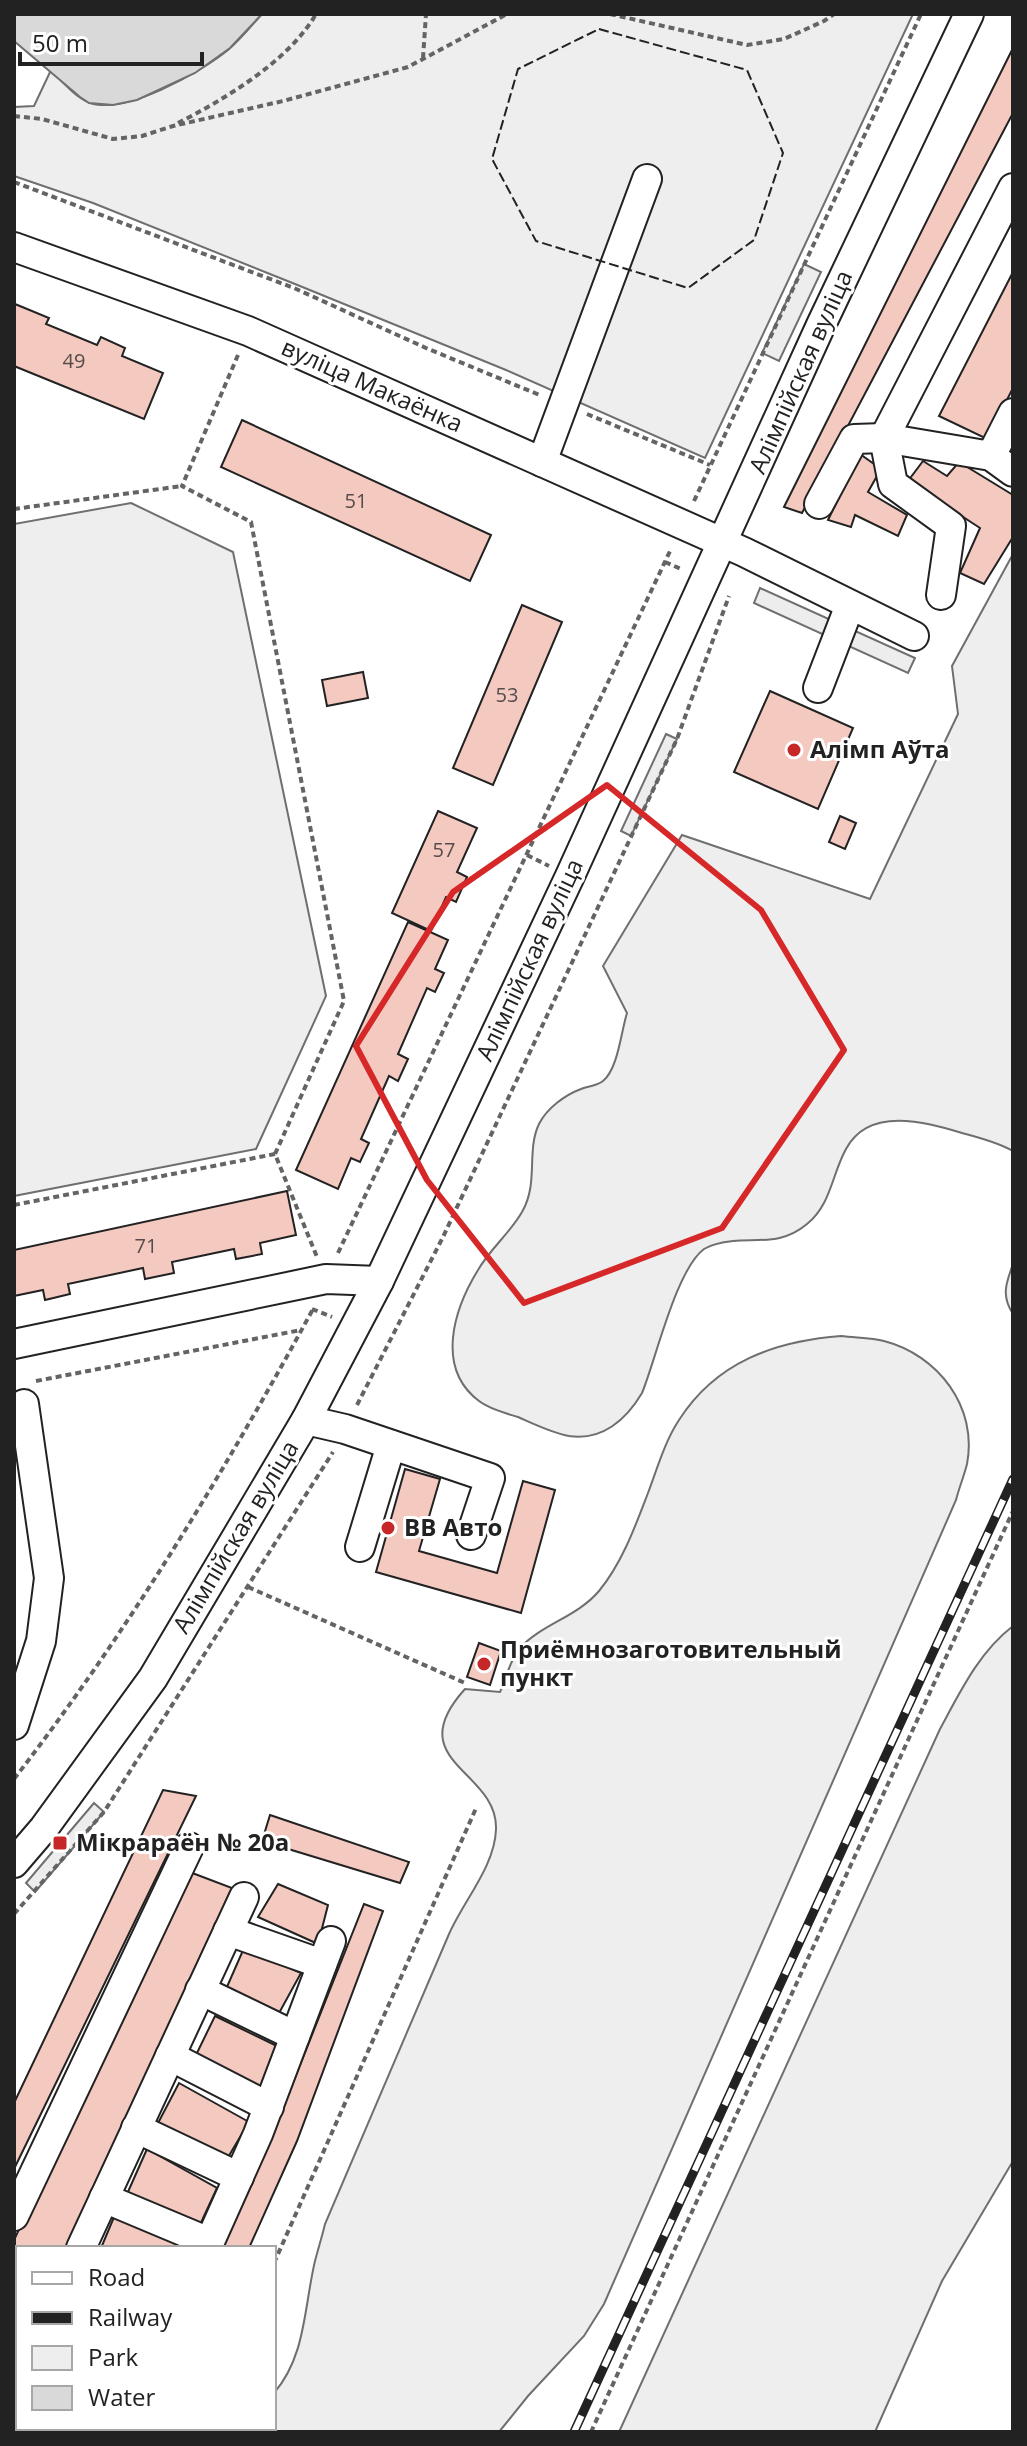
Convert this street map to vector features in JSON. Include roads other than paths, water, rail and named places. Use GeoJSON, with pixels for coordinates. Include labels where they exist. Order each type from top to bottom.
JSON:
{"type":"FeatureCollection","features":[{"type":"Feature","properties":{"kind":"street","name":"Алімпійская вуліца"},"geometry":{"type":"LineString","coordinates":[[14,1863],[44,1828],[153,1678],[306,1420],[379,1281],[570,876],[821,325],[969,14]]}},
{"type":"Feature","properties":{"kind":"street"},"geometry":{"type":"LineString","coordinates":[[542,462],[647,179]]}},
{"type":"Feature","properties":{"kind":"street"},"geometry":{"type":"LineString","coordinates":[[941,595],[951,526],[893,484],[884,438],[1013,188]]}},
{"type":"Feature","properties":{"kind":"street","name":"вуліца Макаёнка"},"geometry":{"type":"LineString","coordinates":[[14,247],[248,331],[723,542],[914,636]]}},
{"type":"Feature","properties":{"kind":"street"},"geometry":{"type":"LineString","coordinates":[[819,504],[854,439],[884,438],[1002,464],[1013,413]]}},
{"type":"Feature","properties":{"kind":"street"},"geometry":{"type":"LineString","coordinates":[[818,688],[850,605]]}},
{"type":"Feature","properties":{"kind":"street"},"geometry":{"type":"LineString","coordinates":[[14,1344],[326,1279],[379,1281]]}},
{"type":"Feature","properties":{"kind":"street"},"geometry":{"type":"LineString","coordinates":[[14,1725],[41,1641],[49,1578],[26,1393]]}},
{"type":"Feature","properties":{"kind":"street"},"geometry":{"type":"LineString","coordinates":[[306,1420],[490,1478],[471,1535]]}},
{"type":"Feature","properties":{"kind":"street"},"geometry":{"type":"LineString","coordinates":[[360,1547],[391,1445]]}},
{"type":"Feature","properties":{"kind":"street"},"geometry":{"type":"LineString","coordinates":[[14,2216],[189,1847]]}},
{"type":"Feature","properties":{"kind":"street"},"geometry":{"type":"LineString","coordinates":[[82,2246],[244,1897]]}},
{"type":"Feature","properties":{"kind":"street"},"geometry":{"type":"LineString","coordinates":[[104,2198],[208,2245],[269,2107],[327,1952],[228,1931]]}},
{"type":"Feature","properties":{"kind":"street"},"geometry":{"type":"LineString","coordinates":[[200,1990],[295,2036]]}},
{"type":"Feature","properties":{"kind":"street"},"geometry":{"type":"LineString","coordinates":[[170,2056],[269,2107]]}},
{"type":"Feature","properties":{"kind":"street"},"geometry":{"type":"LineString","coordinates":[[136,2128],[239,2177]]}},
{"type":"Feature","properties":{"kind":"water"},"geometry":{"type":"Polygon","coordinates":[[[14,14],[262,14],[230,48],[195,73],[137,100],[113,105],[89,103],[14,41],[14,14]]]}},
{"type":"Feature","properties":{"kind":"railway"},"geometry":{"type":"LineString","coordinates":[[574,2432],[1013,1479]]}},
{"type":"Feature","properties":{"kind":"place","name":"Алімп Аўта"},"geometry":{"type":"Point","coordinates":[794,750]}},
{"type":"Feature","properties":{"kind":"place","name":"ВВ Авто"},"geometry":{"type":"Point","coordinates":[388,1528]}},
{"type":"Feature","properties":{"kind":"place","name":"Приёмнозаготовительный пункт"},"geometry":{"type":"Point","coordinates":[484,1664]}},
{"type":"Feature","properties":{"kind":"place","name":"Мікрараён № 20а"},"geometry":{"type":"Point","coordinates":[60,1843]}}]}
